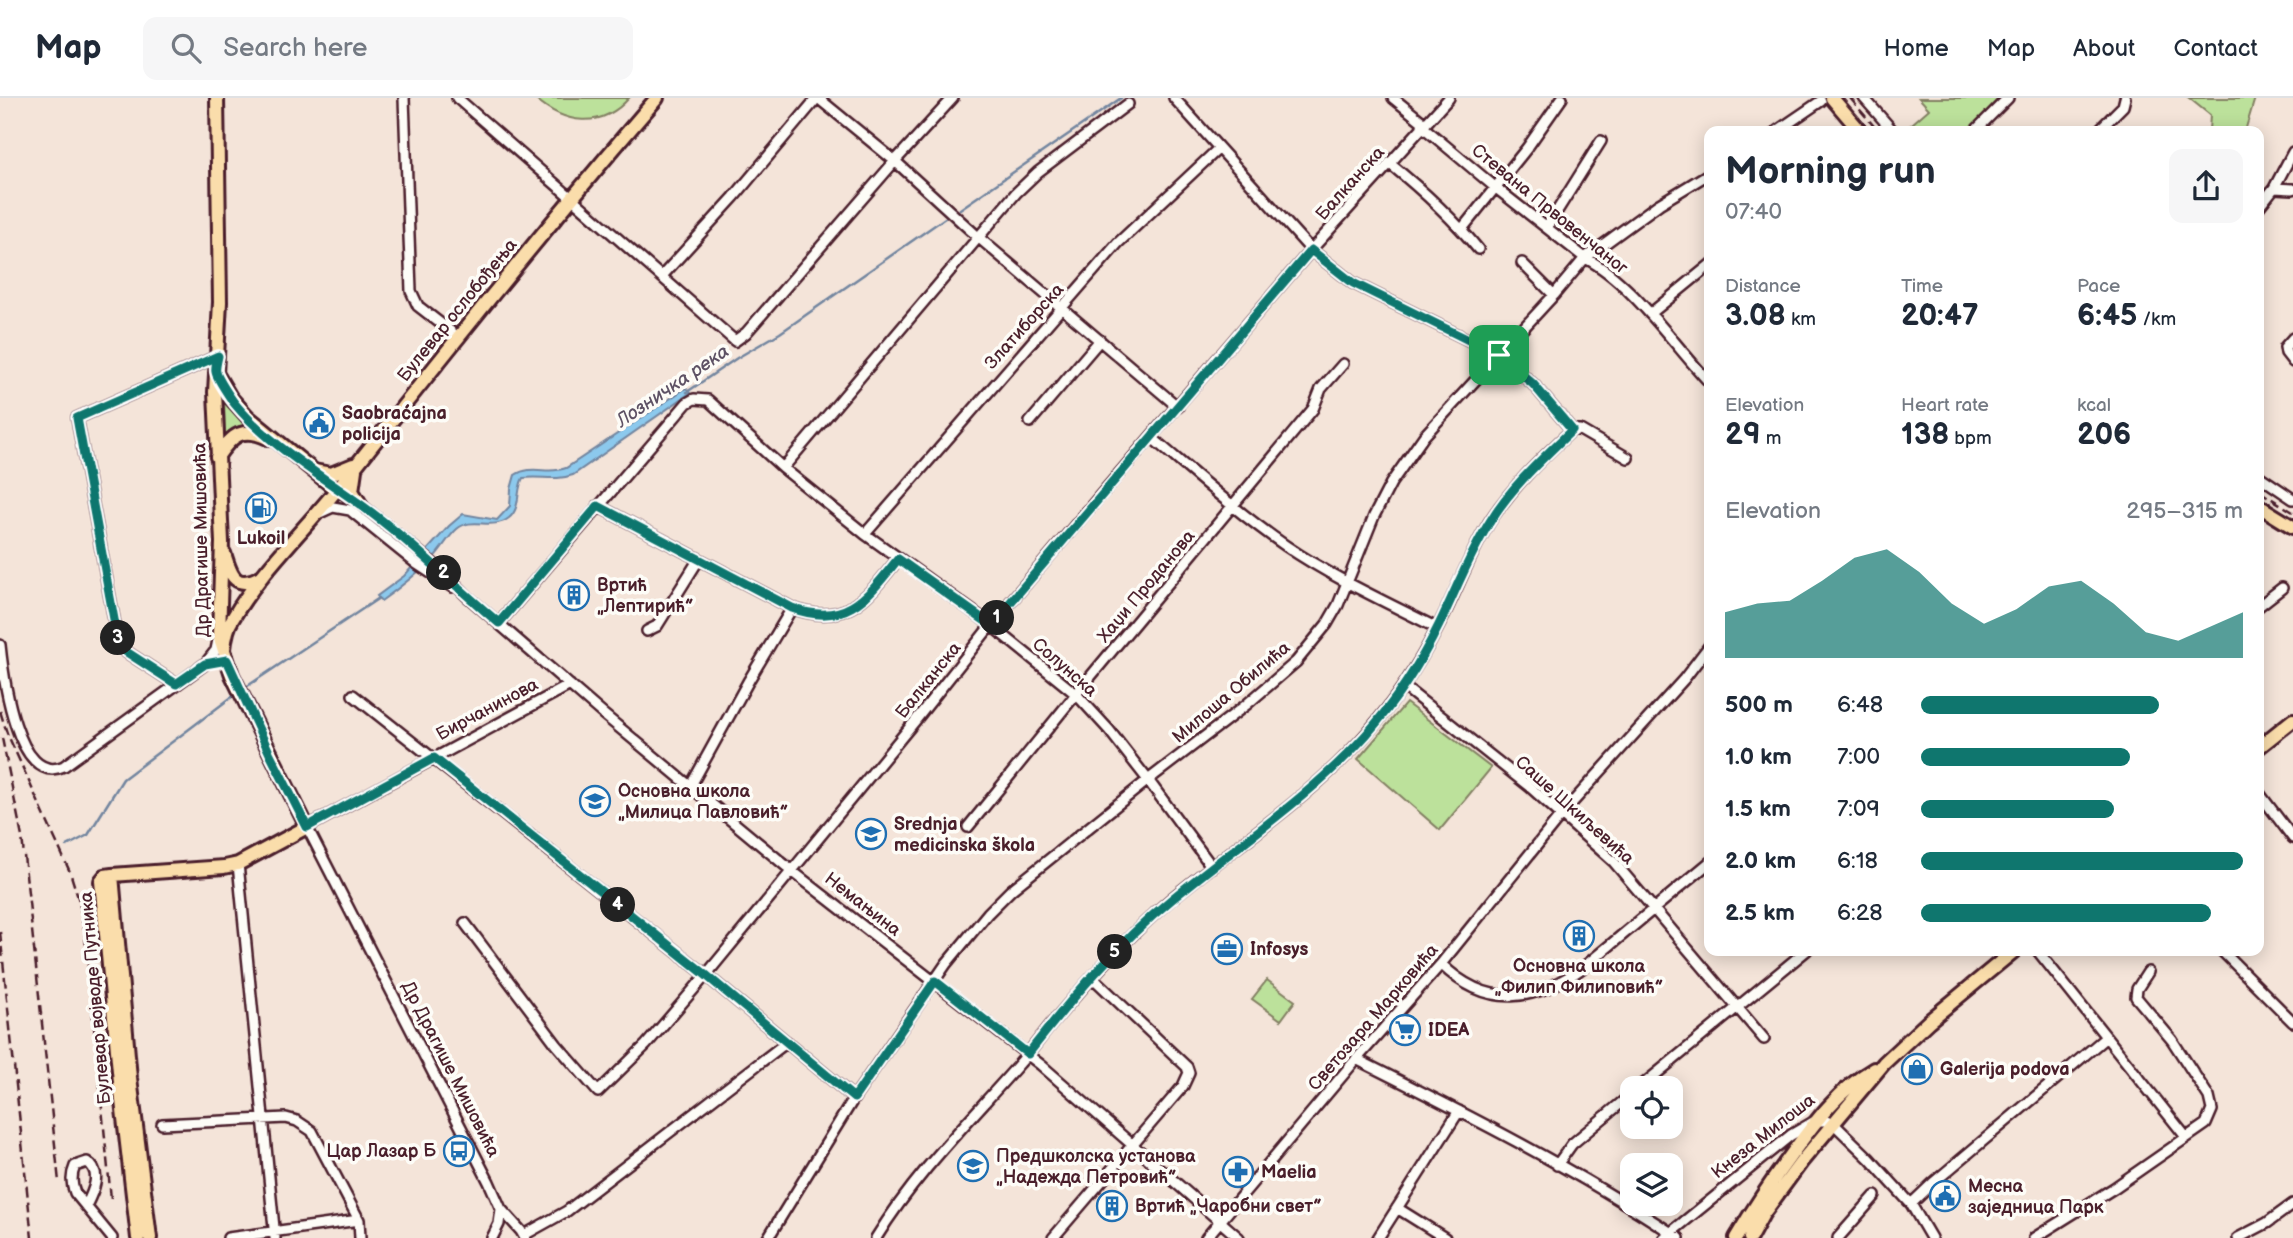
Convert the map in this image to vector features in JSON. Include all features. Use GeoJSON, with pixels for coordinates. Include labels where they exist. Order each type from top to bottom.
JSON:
{"type":"FeatureCollection","features":[{"type":"Feature","properties":{"kind":"main road","name":"Др Драгише Мишовића"},"geometry":{"type":"LineString","coordinates":[[217,98],[220,290],[216,373],[222,545],[219,635],[240,691],[307,827]]}},
{"type":"Feature","properties":{"kind":"main road","name":"Булевар ослобођења"},"geometry":{"type":"LineString","coordinates":[[225,656],[226,635],[233,618],[266,574],[571,197],[657,98]]}},
{"type":"Feature","properties":{"kind":"main road"},"geometry":{"type":"LineString","coordinates":[[1827,99],[1855,126]]}},
{"type":"Feature","properties":{"kind":"main road","name":"Немањина"},"geometry":{"type":"LineString","coordinates":[[216,373],[237,407],[337,489]]}},
{"type":"Feature","properties":{"kind":"main road"},"geometry":{"type":"LineString","coordinates":[[217,457],[228,441],[241,433],[260,435],[277,442]]}},
{"type":"Feature","properties":{"kind":"main road"},"geometry":{"type":"LineString","coordinates":[[312,470],[331,474],[357,463]]}},
{"type":"Feature","properties":{"kind":"main road"},"geometry":{"type":"LineString","coordinates":[[357,463],[351,485],[360,504]]}},
{"type":"Feature","properties":{"kind":"main road"},"geometry":{"type":"LineString","coordinates":[[312,470],[322,495],[318,511]]}},
{"type":"Feature","properties":{"kind":"main road"},"geometry":{"type":"LineString","coordinates":[[2264,509],[2293,527]]}},
{"type":"Feature","properties":{"kind":"main road"},"geometry":{"type":"LineString","coordinates":[[222,545],[232,576],[238,581],[245,583],[266,574]]}},
{"type":"Feature","properties":{"kind":"main road"},"geometry":{"type":"LineString","coordinates":[[2264,743],[2293,720]]}},
{"type":"Feature","properties":{"kind":"main road","name":"Бирчанинова"},"geometry":{"type":"LineString","coordinates":[[112,874],[238,864],[307,827]]}},
{"type":"Feature","properties":{"kind":"main road","name":"Булевар војводе Путника"},"geometry":{"type":"LineString","coordinates":[[138,1238],[101,885],[105,876],[112,874],[130,1078],[150,1238]]}},
{"type":"Feature","properties":{"kind":"main road","name":"Кнеза Милоша"},"geometry":{"type":"LineString","coordinates":[[1750,1238],[1763,1214],[1802,1161],[1884,1063],[1929,1021],[2008,956]]}},
{"type":"Feature","properties":{"kind":"main road","name":"Кнеза Милоша"},"geometry":{"type":"LineString","coordinates":[[1815,1121],[1864,1075],[1884,1063]]}},
{"type":"Feature","properties":{"kind":"main road"},"geometry":{"type":"LineString","coordinates":[[1737,1238],[1753,1208],[1815,1121]]}},
{"type":"Feature","properties":{"kind":"street"},"geometry":{"type":"LineString","coordinates":[[404,98],[411,291],[418,306],[458,337]]}},
{"type":"Feature","properties":{"kind":"street"},"geometry":{"type":"LineString","coordinates":[[457,98],[735,341],[746,333],[953,98]]}},
{"type":"Feature","properties":{"kind":"street"},"geometry":{"type":"LineString","coordinates":[[662,276],[734,197],[817,98],[895,161],[978,237],[1178,407]]}},
{"type":"Feature","properties":{"kind":"street"},"geometry":{"type":"LineString","coordinates":[[1174,98],[1311,250],[1353,283],[1499,355],[1533,384],[1572,430]]}},
{"type":"Feature","properties":{"kind":"street","name":"Стевана Првовенчаног"},"geometry":{"type":"LineString","coordinates":[[1393,98],[1496,188],[1585,258],[1600,265],[1650,314],[1704,377]]}},
{"type":"Feature","properties":{"kind":"street","name":"Балканска"},"geometry":{"type":"LineString","coordinates":[[465,923],[557,1045],[598,1092],[646,1045],[706,975],[915,722],[991,625],[1311,250],[1449,98]]}},
{"type":"Feature","properties":{"kind":"street"},"geometry":{"type":"LineString","coordinates":[[1462,229],[1496,188],[1562,98]]}},
{"type":"Feature","properties":{"kind":"street"},"geometry":{"type":"LineString","coordinates":[[1864,98],[1889,126]]}},
{"type":"Feature","properties":{"kind":"street"},"geometry":{"type":"LineString","coordinates":[[1980,126],[2008,98]]}},
{"type":"Feature","properties":{"kind":"street"},"geometry":{"type":"LineString","coordinates":[[2103,126],[2123,106],[2125,98]]}},
{"type":"Feature","properties":{"kind":"street"},"geometry":{"type":"LineString","coordinates":[[1785,126],[1827,99]]}},
{"type":"Feature","properties":{"kind":"street"},"geometry":{"type":"LineString","coordinates":[[783,468],[1016,193],[1038,172],[1128,104]]}},
{"type":"Feature","properties":{"kind":"street"},"geometry":{"type":"LineString","coordinates":[[1547,228],[1601,141]]}},
{"type":"Feature","properties":{"kind":"street","name":"Златиборска"},"geometry":{"type":"LineString","coordinates":[[865,534],[1118,243],[1219,149]]}},
{"type":"Feature","properties":{"kind":"street"},"geometry":{"type":"LineString","coordinates":[[2264,201],[2274,188],[2293,152]]}},
{"type":"Feature","properties":{"kind":"street"},"geometry":{"type":"LineString","coordinates":[[1389,163],[1462,229],[1478,249]]}},
{"type":"Feature","properties":{"kind":"street","name":"Милоша Обилића"},"geometry":{"type":"LineString","coordinates":[[768,1238],[854,1098],[964,940],[1010,890],[1246,705],[1296,662],[1327,624],[1374,516],[1407,458],[1424,436],[1555,295],[1585,258],[1659,204],[1704,177]]}},
{"type":"Feature","properties":{"kind":"street"},"geometry":{"type":"LineString","coordinates":[[2274,188],[2293,188]]}},
{"type":"Feature","properties":{"kind":"street"},"geometry":{"type":"LineString","coordinates":[[1521,262],[1555,295]]}},
{"type":"Feature","properties":{"kind":"street"},"geometry":{"type":"LineString","coordinates":[[1650,314],[1704,270]]}},
{"type":"Feature","properties":{"kind":"street"},"geometry":{"type":"LineString","coordinates":[[2293,338],[2285,348],[2293,362]]}},
{"type":"Feature","properties":{"kind":"street"},"geometry":{"type":"LineString","coordinates":[[1030,422],[1100,340]]}},
{"type":"Feature","properties":{"kind":"street"},"geometry":{"type":"LineString","coordinates":[[176,684],[125,651],[118,641],[77,418],[218,356]]}},
{"type":"Feature","properties":{"kind":"street","name":"Хаџи Проданова"},"geometry":{"type":"LineString","coordinates":[[968,827],[1313,409],[1321,389],[1343,364]]}},
{"type":"Feature","properties":{"kind":"street","name":"Солунска"},"geometry":{"type":"LineString","coordinates":[[598,506],[687,403],[698,399],[712,402],[783,468],[865,534],[991,625],[1076,694],[1109,730],[1212,867]]}},
{"type":"Feature","properties":{"kind":"street"},"geometry":{"type":"LineString","coordinates":[[876,1238],[894,1208],[933,1159],[1128,938],[1325,776],[1367,734],[1403,686],[1437,628],[1491,520],[1511,491],[1572,430],[1580,430],[1628,458]]}},
{"type":"Feature","properties":{"kind":"street"},"geometry":{"type":"LineString","coordinates":[[1151,437],[1287,547],[1347,582],[1437,628]]}},
{"type":"Feature","properties":{"kind":"street"},"geometry":{"type":"LineString","coordinates":[[2264,479],[2293,499]]}},
{"type":"Feature","properties":{"kind":"street","name":"Немањина"},"geometry":{"type":"LineString","coordinates":[[337,489],[360,504],[441,570],[467,596],[570,685],[792,871],[1028,1054],[1240,1238]]}},
{"type":"Feature","properties":{"kind":"street"},"geometry":{"type":"LineString","coordinates":[[499,623],[598,506],[792,608],[819,615],[831,615],[854,606],[868,595],[898,559]]}},
{"type":"Feature","properties":{"kind":"street","name":"Немањина"},"geometry":{"type":"LineString","coordinates":[[318,511],[333,507],[350,510],[417,564],[467,596]]}},
{"type":"Feature","properties":{"kind":"street"},"geometry":{"type":"LineString","coordinates":[[648,631],[657,626],[699,559]]}},
{"type":"Feature","properties":{"kind":"street"},"geometry":{"type":"LineString","coordinates":[[2264,602],[2282,588]]}},
{"type":"Feature","properties":{"kind":"street"},"geometry":{"type":"LineString","coordinates":[[690,787],[792,608]]}},
{"type":"Feature","properties":{"kind":"street"},"geometry":{"type":"LineString","coordinates":[[205,664],[216,650],[219,635]]}},
{"type":"Feature","properties":{"kind":"street"},"geometry":{"type":"LineString","coordinates":[[0,645],[6,691],[13,717],[33,760],[49,770],[64,766],[205,664],[225,656]]}},
{"type":"Feature","properties":{"kind":"street","name":"Светозара Марковића"},"geometry":{"type":"LineString","coordinates":[[1206,1238],[1356,1059],[1441,964],[1562,814],[1684,679],[1704,653]]}},
{"type":"Feature","properties":{"kind":"street","name":"Бирчанинова"},"geometry":{"type":"LineString","coordinates":[[307,827],[570,685]]}},
{"type":"Feature","properties":{"kind":"street","name":"Саше Шкиљевића"},"geometry":{"type":"LineString","coordinates":[[1403,686],[1562,814],[1614,862],[1764,1039]]}},
{"type":"Feature","properties":{"kind":"street"},"geometry":{"type":"LineString","coordinates":[[353,695],[706,975],[854,1098]]}},
{"type":"Feature","properties":{"kind":"street"},"geometry":{"type":"LineString","coordinates":[[2264,800],[2293,838]]}},
{"type":"Feature","properties":{"kind":"street","name":"Др Драгише Мишовића"},"geometry":{"type":"LineString","coordinates":[[307,827],[501,1209],[524,1237]]}},
{"type":"Feature","properties":{"kind":"street"},"geometry":{"type":"LineString","coordinates":[[238,864],[275,1236]]}},
{"type":"Feature","properties":{"kind":"street"},"geometry":{"type":"LineString","coordinates":[[1441,964],[1458,979],[1493,994],[1511,996],[1540,992],[1566,980],[1585,966],[1704,867]]}},
{"type":"Feature","properties":{"kind":"street"},"geometry":{"type":"LineString","coordinates":[[1653,1076],[1800,956]]}},
{"type":"Feature","properties":{"kind":"street"},"geometry":{"type":"LineString","coordinates":[[2042,956],[2186,1137]]}},
{"type":"Feature","properties":{"kind":"street"},"geometry":{"type":"LineString","coordinates":[[2227,956],[2293,1022]]}},
{"type":"Feature","properties":{"kind":"street"},"geometry":{"type":"LineString","coordinates":[[2034,1238],[2114,1188],[2208,1121],[2212,1114],[2212,1103],[2172,1040],[2136,997],[2137,989],[2148,972]]}},
{"type":"Feature","properties":{"kind":"street"},"geometry":{"type":"LineString","coordinates":[[1053,1238],[1183,1086],[1189,1073],[1187,1067],[1092,977]]}},
{"type":"Feature","properties":{"kind":"street"},"geometry":{"type":"LineString","coordinates":[[1911,1204],[2105,1038]]}},
{"type":"Feature","properties":{"kind":"street"},"geometry":{"type":"LineString","coordinates":[[524,1237],[567,1210],[787,1042]]}},
{"type":"Feature","properties":{"kind":"street"},"geometry":{"type":"LineString","coordinates":[[1356,1059],[1557,1165],[1671,1236]]}},
{"type":"Feature","properties":{"kind":"street"},"geometry":{"type":"LineString","coordinates":[[1557,1165],[1572,1144],[1620,1104]]}},
{"type":"Feature","properties":{"kind":"street"},"geometry":{"type":"LineString","coordinates":[[1378,1238],[1459,1111]]}},
{"type":"Feature","properties":{"kind":"street"},"geometry":{"type":"LineString","coordinates":[[162,1124],[286,1118],[297,1121],[312,1131],[359,1220],[360,1238]]}},
{"type":"Feature","properties":{"kind":"street"},"geometry":{"type":"LineString","coordinates":[[1815,1121],[1834,1124],[1870,1158],[1911,1204],[1931,1238]]}},
{"type":"Feature","properties":{"kind":"street","name":"Кнеза Милоша"},"geometry":{"type":"LineString","coordinates":[[1671,1236],[1791,1135],[1815,1121]]}},
{"type":"Feature","properties":{"kind":"street"},"geometry":{"type":"LineString","coordinates":[[1838,1238],[1875,1196]]}},
{"type":"Feature","properties":{"kind":"street"},"geometry":{"type":"LineString","coordinates":[[86,1206],[112,1238]]}},
{"type":"Feature","properties":{"kind":"street"},"geometry":{"type":"LineString","coordinates":[[2238,1238],[2292,1206]]}},
{"type":"Feature","properties":{"kind":"street"},"geometry":{"type":"LineString","coordinates":[[1397,1208],[1445,1238]]}},
{"type":"Feature","properties":{"kind":"street"},"geometry":{"type":"LineString","coordinates":[[495,1234],[501,1209]]}},
{"type":"Feature","properties":{"kind":"street"},"geometry":{"type":"LineString","coordinates":[[228,1238],[275,1236],[359,1220]]}},
{"type":"Feature","properties":{"kind":"street"},"geometry":{"type":"LineString","coordinates":[[495,1234],[506,1226],[517,1227]]}},
{"type":"Feature","properties":{"kind":"green space"},"geometry":{"type":"Polygon","coordinates":[[[535,98],[629,98],[607,115],[582,120],[558,113],[535,98]]]}},
{"type":"Feature","properties":{"kind":"green space"},"geometry":{"type":"Polygon","coordinates":[[[1919,98],[1999,98],[1973,126],[1910,126],[1929,109],[1919,98]]]}},
{"type":"Feature","properties":{"kind":"green space"},"geometry":{"type":"Polygon","coordinates":[[[2189,98],[2255,98],[2247,126],[2209,126],[2210,115],[2189,98]]]}},
{"type":"Feature","properties":{"kind":"green space"},"geometry":{"type":"Polygon","coordinates":[[[224,396],[250,426],[239,426],[225,434],[224,396]]]}},
{"type":"Feature","properties":{"kind":"green space"},"geometry":{"type":"Polygon","coordinates":[[[1406,703],[1491,768],[1440,830],[1358,759],[1406,703]]]}},
{"type":"Feature","properties":{"kind":"green space"},"geometry":{"type":"Polygon","coordinates":[[[1267,980],[1295,1001],[1281,1020],[1252,999],[1267,980]]]}},
{"type":"Feature","properties":{"kind":"water"},"geometry":{"type":"Polygon","coordinates":[[[686,388],[690,393],[573,475],[560,478],[523,478],[517,505],[509,518],[503,522],[463,525],[410,579],[381,601],[377,596],[404,576],[463,514],[497,520],[510,506],[515,475],[528,470],[566,468],[686,388]]]}},
{"type":"Feature","properties":{"kind":"waterway","name":"Лозничка река"},"geometry":{"type":"LineString","coordinates":[[960,209],[1121,98]]}},
{"type":"Feature","properties":{"kind":"waterway","name":"Лозничка река"},"geometry":{"type":"LineString","coordinates":[[687,392],[780,333],[945,218]]}},
{"type":"Feature","properties":{"kind":"waterway","name":"Лозничка река"},"geometry":{"type":"LineString","coordinates":[[243,689],[379,598]]}},
{"type":"Feature","properties":{"kind":"waterway","name":"Лозничка река"},"geometry":{"type":"LineString","coordinates":[[67,846],[88,835],[123,779],[237,693]]}},
{"type":"Feature","properties":{"kind":"railway"},"geometry":{"type":"LineString","coordinates":[[1850,98],[1874,126]]}},
{"type":"Feature","properties":{"kind":"railway"},"geometry":{"type":"LineString","coordinates":[[2264,494],[2293,512]]}},
{"type":"Feature","properties":{"kind":"railway"},"geometry":{"type":"LineString","coordinates":[[0,711],[7,733],[70,872],[79,901],[85,936],[111,1199]]}},
{"type":"Feature","properties":{"kind":"railway"},"geometry":{"type":"LineString","coordinates":[[2,738],[22,837],[59,1182]]}},
{"type":"Feature","properties":{"kind":"railway"},"geometry":{"type":"LineString","coordinates":[[0,932],[32,1238]]}},
{"type":"Feature","properties":{"kind":"place","name":"Saobraćajna policija"},"geometry":{"type":"Point","coordinates":[319,423]}},
{"type":"Feature","properties":{"kind":"place","name":"Lukoil"},"geometry":{"type":"Point","coordinates":[261,508]}},
{"type":"Feature","properties":{"kind":"place","name":"Вртић „Лептирић”"},"geometry":{"type":"Point","coordinates":[574,595]}},
{"type":"Feature","properties":{"kind":"place","name":"Основна школа „Милица Павловић”"},"geometry":{"type":"Point","coordinates":[595,801]}},
{"type":"Feature","properties":{"kind":"place","name":"Srednja medicinska škola"},"geometry":{"type":"Point","coordinates":[871,834]}},
{"type":"Feature","properties":{"kind":"place","name":"Основна школа „Филип Филиповић”"},"geometry":{"type":"Point","coordinates":[1579,936]}},
{"type":"Feature","properties":{"kind":"place","name":"Infosys"},"geometry":{"type":"Point","coordinates":[1227,949]}},
{"type":"Feature","properties":{"kind":"place","name":"IDEA"},"geometry":{"type":"Point","coordinates":[1405,1030]}},
{"type":"Feature","properties":{"kind":"place","name":"Galerija podova"},"geometry":{"type":"Point","coordinates":[1917,1069]}},
{"type":"Feature","properties":{"kind":"place","name":"Цар Лазар Б"},"geometry":{"type":"Point","coordinates":[459,1151]}},
{"type":"Feature","properties":{"kind":"place","name":"Предшколска установа „Надежда Петровић”"},"geometry":{"type":"Point","coordinates":[973,1166]}},
{"type":"Feature","properties":{"kind":"place","name":"Maelia"},"geometry":{"type":"Point","coordinates":[1238,1172]}},
{"type":"Feature","properties":{"kind":"place","name":"Месна заједница Парк"},"geometry":{"type":"Point","coordinates":[1945,1196]}},
{"type":"Feature","properties":{"kind":"place","name":"Вртић „Чаробни свет”"},"geometry":{"type":"Point","coordinates":[1112,1206]}},
{"type":"Feature","properties":{"kind":"route"},"geometry":{"type":"LineString","coordinates":[[1311,250],[1353,283],[1499,355],[1533,384],[1572,430],[1511,491],[1491,520],[1423,654],[1367,734],[1317,783],[1170,900],[1128,938],[1028,1054],[935,981],[854,1098],[706,975],[434,758],[307,827],[227,660],[205,664],[176,684],[120,646],[77,418],[218,356],[216,373],[237,407],[277,442],[363,506],[441,570],[499,623],[598,506],[807,614],[831,615],[854,606],[868,595],[898,559],[991,625],[1311,250]]}}]}
